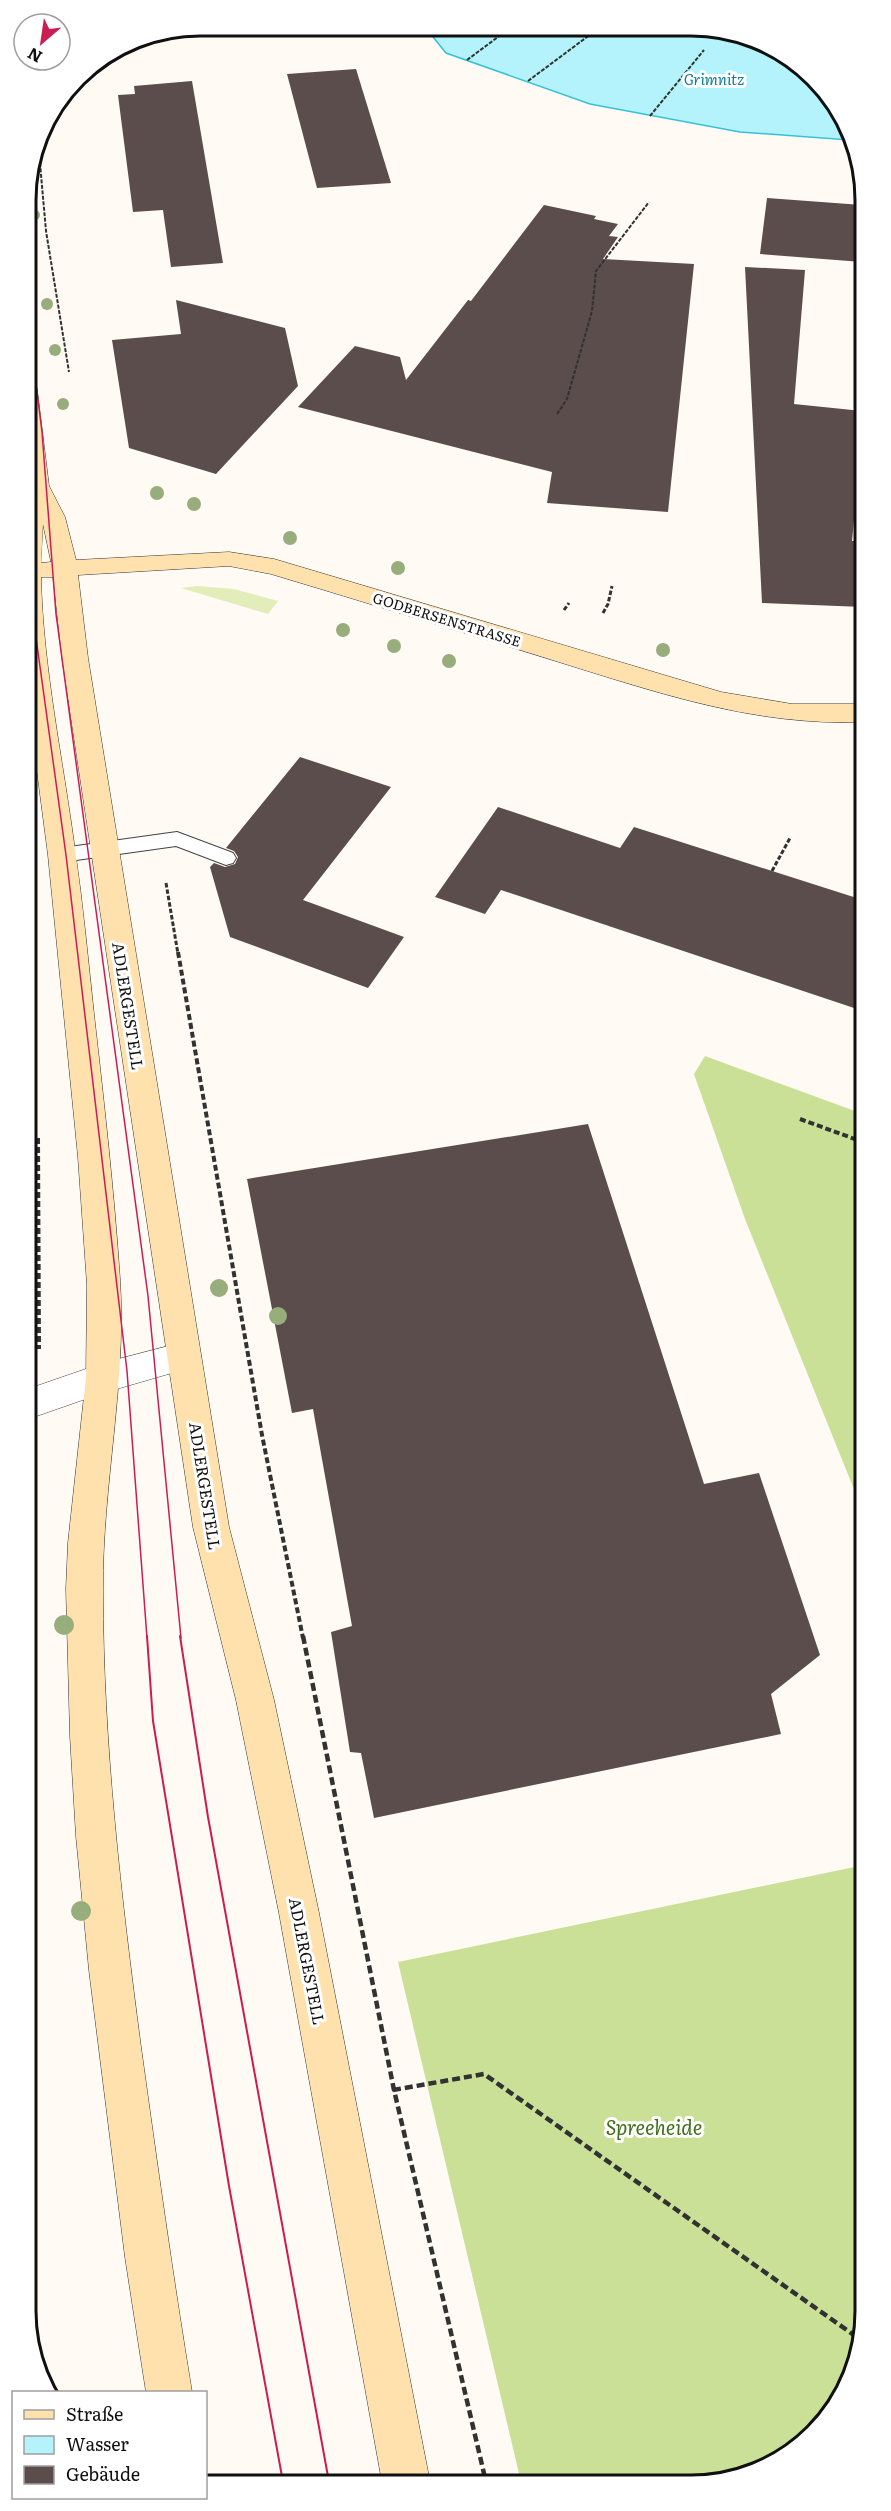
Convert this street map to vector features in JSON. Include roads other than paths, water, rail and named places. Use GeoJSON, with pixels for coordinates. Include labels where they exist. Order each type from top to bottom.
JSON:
{"type":"FeatureCollection","features":[{"type":"Feature","properties":{"kind":"main road","name":"ADLERGESTELL"},"geometry":{"type":"LineString","coordinates":[[36,477],[36,492]]}},
{"type":"Feature","properties":{"kind":"main road","name":"ADLERGESTELL"},"geometry":{"type":"LineString","coordinates":[[37,486],[57,529],[65,569],[75,658],[211,1527],[255,1700],[336,2101],[405,2475]]}},
{"type":"Feature","properties":{"kind":"main road","name":"GODBERSENSTRASSE"},"geometry":{"type":"LineString","coordinates":[[36,571],[229,559],[274,567],[659,683],[747,707],[786,712],[855,713]]}},
{"type":"Feature","properties":{"kind":"main road","name":"ADLERGESTELL"},"geometry":{"type":"LineString","coordinates":[[36,667],[62,855],[94,1157],[103,1273],[103,1378],[86,1543],[84,1589],[89,1736],[96,1836],[110,1970],[147,2258],[169,2391]]}},
{"type":"Feature","properties":{"kind":"street"},"geometry":{"type":"LineString","coordinates":[[36,1401],[103,1378],[184,1356]]}},
{"type":"Feature","properties":{"kind":"lane"},"geometry":{"type":"LineString","coordinates":[[62,855],[177,839],[226,858]]}},
{"type":"Feature","properties":{"kind":"water","name":"Grimnitz"},"geometry":{"type":"Polygon","coordinates":[[[432,36],[702,36],[723,39],[764,53],[791,70],[807,84],[827,109],[843,140],[740,132],[590,104],[446,53],[432,36]]]}},
{"type":"Feature","properties":{"kind":"tram line"},"geometry":{"type":"LineString","coordinates":[[36,384],[42,432],[56,614],[148,1296],[181,1638]]}},
{"type":"Feature","properties":{"kind":"tram line"},"geometry":{"type":"LineString","coordinates":[[36,638],[66,855],[127,1371],[147,1638]]}},
{"type":"Feature","properties":{"kind":"tram line"},"geometry":{"type":"LineString","coordinates":[[147,1636],[153,1721],[229,2186],[282,2475]]}},
{"type":"Feature","properties":{"kind":"tram line"},"geometry":{"type":"LineString","coordinates":[[180,1636],[208,1817],[328,2475]]}},
{"type":"Feature","properties":{"kind":"park label","name":"Spreeheide"},"geometry":{"type":"Point","coordinates":[654,2126]}}]}
